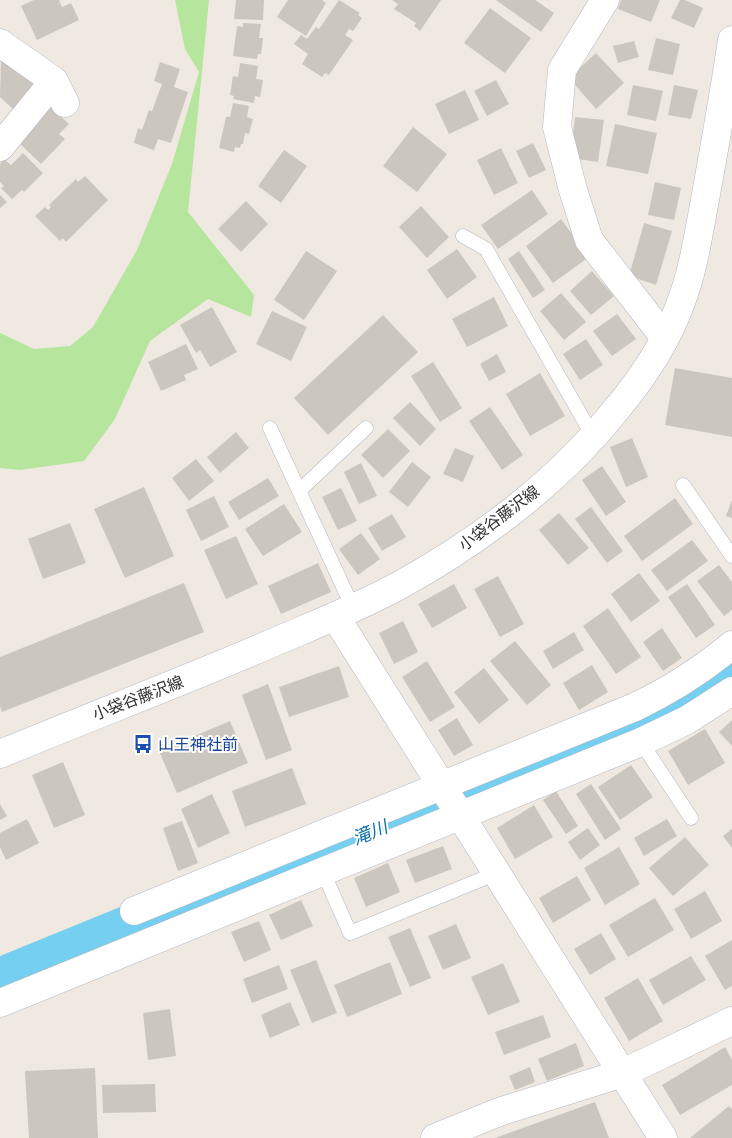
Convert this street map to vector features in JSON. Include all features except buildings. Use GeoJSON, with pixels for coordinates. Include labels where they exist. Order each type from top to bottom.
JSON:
{"type":"FeatureCollection","features":[{"type":"Feature","properties":{"kind":"street"},"geometry":{"type":"LineString","coordinates":[[605,0],[562,70],[557,127],[573,190],[589,240],[665,338]]}},
{"type":"Feature","properties":{"kind":"street","name":"小袋谷藤沢線"},"geometry":{"type":"LineString","coordinates":[[0,754],[198,675],[400,586],[451,554],[551,479],[594,438],[644,373],[665,338],[682,302],[726,126],[732,40]]}},
{"type":"Feature","properties":{"kind":"street"},"geometry":{"type":"LineString","coordinates":[[0,43],[60,92],[0,147]]}},
{"type":"Feature","properties":{"kind":"street"},"geometry":{"type":"LineString","coordinates":[[344,612],[450,801],[623,1073],[662,1138]]}},
{"type":"Feature","properties":{"kind":"street"},"geometry":{"type":"LineString","coordinates":[[0,1003],[323,872],[450,801],[671,690],[707,666],[732,645]]}},
{"type":"Feature","properties":{"kind":"street"},"geometry":{"type":"LineString","coordinates":[[134,911],[450,801],[641,742],[687,720],[732,691]]}},
{"type":"Feature","properties":{"kind":"street"},"geometry":{"type":"LineString","coordinates":[[436,1138],[499,1112],[623,1073],[732,1021]]}},
{"type":"Feature","properties":{"kind":"lane"},"geometry":{"type":"LineString","coordinates":[[463,236],[486,249],[594,438]]}},
{"type":"Feature","properties":{"kind":"lane"},"geometry":{"type":"LineString","coordinates":[[270,428],[299,491],[344,612]]}},
{"type":"Feature","properties":{"kind":"lane"},"geometry":{"type":"LineString","coordinates":[[299,491],[366,428]]}},
{"type":"Feature","properties":{"kind":"lane"},"geometry":{"type":"LineString","coordinates":[[682,485],[732,556]]}},
{"type":"Feature","properties":{"kind":"lane"},"geometry":{"type":"LineString","coordinates":[[641,742],[690,818]]}},
{"type":"Feature","properties":{"kind":"lane"},"geometry":{"type":"LineString","coordinates":[[323,872],[350,933],[497,873]]}},
{"type":"Feature","properties":{"kind":"green space"},"geometry":{"type":"Polygon","coordinates":[[[175,0],[209,0],[188,212],[254,295],[251,317],[208,299],[150,341],[115,419],[84,461],[20,470],[0,468],[0,333],[34,349],[70,346],[93,327],[137,250],[172,164],[199,72],[185,49],[175,0]]]}},
{"type":"Feature","properties":{"kind":"waterway","name":"滝川"},"geometry":{"type":"LineString","coordinates":[[0,984],[640,723],[687,699],[732,665]]}},
{"type":"Feature","properties":{"kind":"place","name":"山王神社前"},"geometry":{"type":"Point","coordinates":[143,744]}}]}
